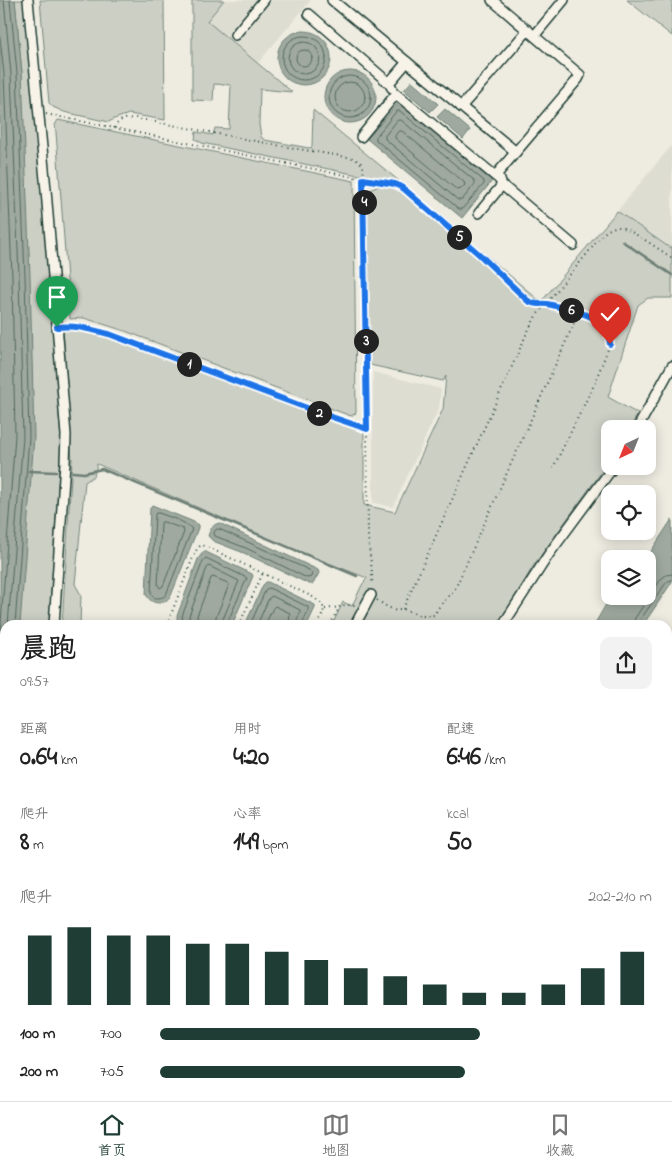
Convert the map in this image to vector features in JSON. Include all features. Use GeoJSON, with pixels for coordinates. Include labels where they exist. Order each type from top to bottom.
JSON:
{"type":"FeatureCollection","features":[{"type":"Feature","properties":{"kind":"street"},"geometry":{"type":"LineString","coordinates":[[28,0],[66,435],[54,620]]}},
{"type":"Feature","properties":{"kind":"street"},"geometry":{"type":"LineString","coordinates":[[234,35],[264,0]]}},
{"type":"Feature","properties":{"kind":"street"},"geometry":{"type":"LineString","coordinates":[[332,0],[516,152]]}},
{"type":"Feature","properties":{"kind":"street"},"geometry":{"type":"LineString","coordinates":[[492,0],[580,75],[498,174],[501,183]]}},
{"type":"Feature","properties":{"kind":"street"},"geometry":{"type":"LineString","coordinates":[[461,107],[564,0]]}},
{"type":"Feature","properties":{"kind":"street"},"geometry":{"type":"LineString","coordinates":[[309,14],[389,83],[396,94],[572,245]]}},
{"type":"Feature","properties":{"kind":"street"},"geometry":{"type":"LineString","coordinates":[[389,83],[407,62]]}},
{"type":"Feature","properties":{"kind":"street"},"geometry":{"type":"LineString","coordinates":[[361,137],[396,94]]}},
{"type":"Feature","properties":{"kind":"street"},"geometry":{"type":"LineString","coordinates":[[479,213],[501,183]]}},
{"type":"Feature","properties":{"kind":"street"},"geometry":{"type":"LineString","coordinates":[[642,420],[672,366]]}},
{"type":"Feature","properties":{"kind":"street"},"geometry":{"type":"LineString","coordinates":[[506,620],[548,554],[607,475]]}},
{"type":"Feature","properties":{"kind":"street"},"geometry":{"type":"LineString","coordinates":[[358,620],[371,595]]}},
{"type":"Feature","properties":{"kind":"path"},"geometry":{"type":"LineString","coordinates":[[39,112],[395,184],[403,188],[480,255],[528,301],[579,312],[603,324],[610,334],[610,344],[593,387],[553,468]]}},
{"type":"Feature","properties":{"kind":"path"},"geometry":{"type":"LineString","coordinates":[[114,128],[117,122],[123,119],[135,118],[353,158],[361,162],[364,167],[368,536],[373,571],[371,595],[396,611],[403,609],[427,616],[434,615],[455,589],[579,312]]}},
{"type":"Feature","properties":{"kind":"path"},"geometry":{"type":"LineString","coordinates":[[403,609],[536,316],[604,232],[611,228],[618,227],[628,230],[672,258]]}},
{"type":"Feature","properties":{"kind":"path"},"geometry":{"type":"LineString","coordinates":[[57,327],[79,326],[109,334],[367,429]]}},
{"type":"Feature","properties":{"kind":"path"},"geometry":{"type":"LineString","coordinates":[[170,620],[194,555],[201,545],[313,597],[322,604],[324,609],[319,620]]}},
{"type":"Feature","properties":{"kind":"path"},"geometry":{"type":"LineString","coordinates":[[241,620],[263,573]]}},
{"type":"Feature","properties":{"kind":"path"},"geometry":{"type":"LineString","coordinates":[[324,609],[345,605],[365,607]]}},
{"type":"Feature","properties":{"kind":"path"},"geometry":{"type":"LineString","coordinates":[[333,620],[340,606]]}},
{"type":"Feature","properties":{"kind":"shaded area"},"geometry":{"type":"Polygon","coordinates":[[[15,0],[24,0],[61,440],[49,620],[16,620],[22,73],[15,0]]]}},
{"type":"Feature","properties":{"kind":"shaded area"},"geometry":{"type":"Polygon","coordinates":[[[40,0],[164,0],[165,120],[129,114],[109,122],[64,112],[53,107],[49,103],[40,0]]]}},
{"type":"Feature","properties":{"kind":"shaded area"},"geometry":{"type":"Polygon","coordinates":[[[192,0],[224,0],[207,21],[292,92],[260,89],[259,124],[261,137],[265,140],[312,147],[313,110],[399,181],[353,174],[202,143],[195,139],[196,132],[213,135],[215,128],[229,129],[231,85],[214,84],[213,101],[192,100],[192,0]]]}},
{"type":"Feature","properties":{"kind":"shaded area"},"geometry":{"type":"Polygon","coordinates":[[[224,0],[311,0],[258,63],[206,21],[224,0]]]}},
{"type":"Feature","properties":{"kind":"shaded area"},"geometry":{"type":"Polygon","coordinates":[[[627,0],[672,0],[672,36],[627,0]]]}},
{"type":"Feature","properties":{"kind":"shaded area"},"geometry":{"type":"Polygon","coordinates":[[[58,120],[354,181],[356,413],[351,416],[125,331],[84,318],[70,319],[55,125],[58,120]]]}},
{"type":"Feature","properties":{"kind":"shaded area"},"geometry":{"type":"Polygon","coordinates":[[[672,145],[672,245],[670,248],[617,211],[672,145]]]}},
{"type":"Feature","properties":{"kind":"shaded area"},"geometry":{"type":"Polygon","coordinates":[[[381,185],[393,186],[409,195],[456,236],[460,243],[462,235],[541,302],[617,211],[670,248],[672,245],[672,298],[648,298],[638,305],[608,397],[638,414],[634,420],[601,420],[601,472],[534,565],[501,620],[334,620],[343,602],[352,606],[367,578],[303,553],[97,464],[94,476],[85,482],[75,584],[81,595],[80,620],[62,620],[72,461],[63,331],[81,330],[98,334],[364,431],[364,505],[395,512],[443,409],[446,376],[443,381],[370,365],[367,197],[370,190],[381,185]]]}},
{"type":"Feature","properties":{"kind":"shaded area"},"geometry":{"type":"Polygon","coordinates":[[[373,372],[441,389],[439,408],[393,507],[373,503],[373,372]]]}},
{"type":"Feature","properties":{"kind":"water"},"geometry":{"type":"Polygon","coordinates":[[[0,0],[15,0],[22,73],[34,437],[20,620],[0,620],[0,0]]]}},
{"type":"Feature","properties":{"kind":"water"},"geometry":{"type":"Polygon","coordinates":[[[304,31],[314,33],[323,39],[329,48],[331,58],[329,68],[323,77],[314,83],[304,85],[294,83],[285,77],[279,68],[277,58],[279,48],[285,39],[294,33],[304,31]]]}},
{"type":"Feature","properties":{"kind":"water"},"geometry":{"type":"Polygon","coordinates":[[[350,71],[364,75],[372,83],[376,97],[372,111],[364,119],[350,123],[336,119],[328,111],[324,97],[328,83],[336,75],[350,71]]]}},
{"type":"Feature","properties":{"kind":"water"},"geometry":{"type":"Polygon","coordinates":[[[412,81],[438,104],[430,112],[404,90],[412,81]]]}},
{"type":"Feature","properties":{"kind":"water"},"geometry":{"type":"Polygon","coordinates":[[[398,103],[492,181],[462,218],[367,139],[398,103]]]}},
{"type":"Feature","properties":{"kind":"water"},"geometry":{"type":"Polygon","coordinates":[[[445,109],[470,130],[463,139],[437,117],[445,109]]]}},
{"type":"Feature","properties":{"kind":"water"},"geometry":{"type":"Polygon","coordinates":[[[152,505],[198,525],[170,598],[160,603],[153,602],[146,594],[150,508],[152,505]]]}},
{"type":"Feature","properties":{"kind":"water"},"geometry":{"type":"Polygon","coordinates":[[[672,519],[672,582],[646,620],[597,620],[606,605],[656,605],[656,550],[652,550],[672,519]]]}},
{"type":"Feature","properties":{"kind":"water"},"geometry":{"type":"Polygon","coordinates":[[[219,523],[318,570],[319,573],[313,584],[309,584],[244,553],[213,541],[208,536],[212,528],[219,523]]]}},
{"type":"Feature","properties":{"kind":"water"},"geometry":{"type":"Polygon","coordinates":[[[204,551],[252,574],[253,576],[234,620],[178,620],[177,616],[198,559],[204,551]]]}},
{"type":"Feature","properties":{"kind":"water"},"geometry":{"type":"Polygon","coordinates":[[[268,582],[315,605],[309,620],[247,620],[263,585],[268,582]]]}},
{"type":"Feature","properties":{"kind":"waterway"},"geometry":{"type":"LineString","coordinates":[[622,241],[672,275]]}},
{"type":"Feature","properties":{"kind":"waterway"},"geometry":{"type":"LineString","coordinates":[[73,472],[84,473],[102,469],[357,576]]}},
{"type":"Feature","properties":{"kind":"waterway"},"geometry":{"type":"LineString","coordinates":[[29,471],[56,472]]}},
{"type":"Feature","properties":{"kind":"route"},"geometry":{"type":"LineString","coordinates":[[57,327],[79,326],[109,334],[367,429],[363,179],[395,184],[403,188],[480,255],[528,301],[588,315],[603,324],[610,334],[610,344]]}}]}
